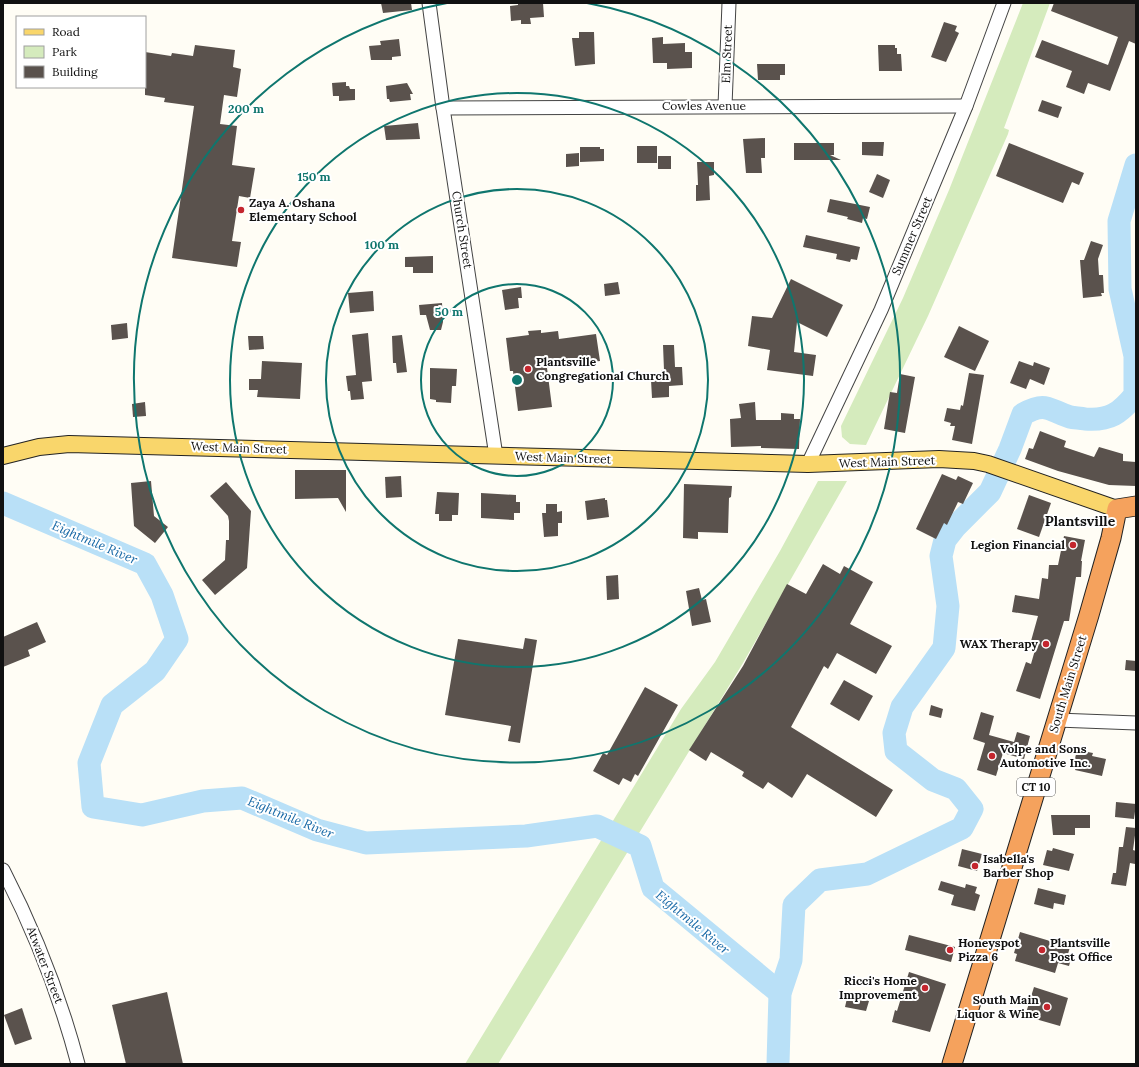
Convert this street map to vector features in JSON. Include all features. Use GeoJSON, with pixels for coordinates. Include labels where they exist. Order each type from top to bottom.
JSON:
{"type":"FeatureCollection","features":[{"type":"Feature","properties":{"kind":"highway"},"geometry":{"type":"LineString","coordinates":[[1117,509],[1136,506]]}},
{"type":"Feature","properties":{"kind":"highway","name":"South Main Street"},"geometry":{"type":"LineString","coordinates":[[952,1064],[1111,538],[1117,509]]}},
{"type":"Feature","properties":{"kind":"main road","name":"West Main Street"},"geometry":{"type":"LineString","coordinates":[[3,456],[39,447],[69,444],[808,464],[938,459],[974,461],[988,464],[1117,509]]}},
{"type":"Feature","properties":{"kind":"street","name":"Church Street"},"geometry":{"type":"LineString","coordinates":[[429,3],[443,108],[496,456]]}},
{"type":"Feature","properties":{"kind":"street","name":"Elm Street"},"geometry":{"type":"LineString","coordinates":[[725,106],[729,3]]}},
{"type":"Feature","properties":{"kind":"street","name":"Summer Street"},"geometry":{"type":"LineString","coordinates":[[808,464],[880,310],[966,106],[1004,3]]}},
{"type":"Feature","properties":{"kind":"street","name":"Cowles Avenue"},"geometry":{"type":"LineString","coordinates":[[443,108],[966,106]]}},
{"type":"Feature","properties":{"kind":"street"},"geometry":{"type":"LineString","coordinates":[[1056,720],[1136,723]]}},
{"type":"Feature","properties":{"kind":"street","name":"Atwater Street"},"geometry":{"type":"LineString","coordinates":[[3,870],[42,953],[65,1018],[78,1064]]}},
{"type":"Feature","properties":{"kind":"green space"},"geometry":{"type":"Polygon","coordinates":[[[1023,3],[1050,3],[1004,128],[1009,130],[1008,134],[928,316],[866,445],[850,444],[842,437],[841,426],[903,298],[949,190],[1023,3]]]}},
{"type":"Feature","properties":{"kind":"green space"},"geometry":{"type":"Polygon","coordinates":[[[818,481],[847,481],[743,663],[498,1064],[465,1064],[681,709],[715,662],[780,551],[818,481]]]}},
{"type":"Feature","properties":{"kind":"building"},"geometry":{"type":"Polygon","coordinates":[[[381,3],[411,3],[412,10],[383,13],[381,3]]]}},
{"type":"Feature","properties":{"kind":"building"},"geometry":{"type":"Polygon","coordinates":[[[518,3],[543,3],[544,17],[530,18],[531,24],[521,24],[521,20],[511,21],[510,6],[518,5],[518,3]]]}},
{"type":"Feature","properties":{"kind":"building"},"geometry":{"type":"Polygon","coordinates":[[[1054,3],[1136,3],[1136,44],[1129,41],[1110,91],[1088,83],[1084,94],[1066,87],[1072,71],[1035,57],[1042,40],[1108,65],[1118,37],[1051,11],[1054,3]]]}},
{"type":"Feature","properties":{"kind":"building"},"geometry":{"type":"Polygon","coordinates":[[[944,22],[957,26],[955,31],[959,33],[946,62],[931,57],[944,22]]]}},
{"type":"Feature","properties":{"kind":"building"},"geometry":{"type":"Polygon","coordinates":[[[579,32],[594,32],[595,64],[575,66],[572,38],[579,38],[579,32]]]}},
{"type":"Feature","properties":{"kind":"building"},"geometry":{"type":"Polygon","coordinates":[[[663,37],[663,44],[685,43],[685,52],[692,52],[692,68],[667,69],[667,63],[653,63],[652,38],[663,37]]]}},
{"type":"Feature","properties":{"kind":"building"},"geometry":{"type":"Polygon","coordinates":[[[399,39],[401,56],[392,57],[392,60],[371,60],[369,46],[381,45],[380,41],[399,39]]]}},
{"type":"Feature","properties":{"kind":"building"},"geometry":{"type":"Polygon","coordinates":[[[195,45],[235,50],[233,67],[241,69],[237,97],[224,95],[220,124],[237,126],[232,165],[255,168],[250,198],[239,196],[232,241],[241,242],[237,267],[172,258],[194,106],[164,102],[165,98],[145,95],[146,52],[171,56],[172,53],[193,56],[195,45]]]}},
{"type":"Feature","properties":{"kind":"building"},"geometry":{"type":"Polygon","coordinates":[[[878,45],[895,45],[895,48],[897,48],[897,54],[901,54],[902,71],[879,71],[878,45]]]}},
{"type":"Feature","properties":{"kind":"building"},"geometry":{"type":"Polygon","coordinates":[[[757,64],[785,64],[785,75],[780,75],[780,80],[758,80],[757,64]]]}},
{"type":"Feature","properties":{"kind":"building"},"geometry":{"type":"Polygon","coordinates":[[[346,82],[346,86],[349,86],[350,89],[355,89],[355,100],[339,101],[339,96],[333,96],[332,83],[346,82]]]}},
{"type":"Feature","properties":{"kind":"building"},"geometry":{"type":"Polygon","coordinates":[[[407,83],[413,94],[410,94],[411,100],[390,102],[389,99],[387,99],[386,86],[407,83]]]}},
{"type":"Feature","properties":{"kind":"building"},"geometry":{"type":"Polygon","coordinates":[[[1042,100],[1062,107],[1058,118],[1038,111],[1042,100]]]}},
{"type":"Feature","properties":{"kind":"building"},"geometry":{"type":"Polygon","coordinates":[[[418,123],[420,139],[386,140],[384,126],[418,123]]]}},
{"type":"Feature","properties":{"kind":"building"},"geometry":{"type":"Polygon","coordinates":[[[765,138],[765,158],[761,158],[762,173],[746,173],[743,139],[765,138]]]}},
{"type":"Feature","properties":{"kind":"building"},"geometry":{"type":"Polygon","coordinates":[[[862,142],[884,142],[883,156],[862,155],[862,142]]]}},
{"type":"Feature","properties":{"kind":"building"},"geometry":{"type":"Polygon","coordinates":[[[794,143],[834,143],[834,155],[830,155],[841,160],[794,160],[794,143]]]}},
{"type":"Feature","properties":{"kind":"building"},"geometry":{"type":"Polygon","coordinates":[[[1009,143],[1084,173],[1079,185],[1072,182],[1063,203],[996,176],[1009,143]]]}},
{"type":"Feature","properties":{"kind":"building"},"geometry":{"type":"Polygon","coordinates":[[[637,146],[657,146],[657,163],[637,163],[637,146]]]}},
{"type":"Feature","properties":{"kind":"building"},"geometry":{"type":"Polygon","coordinates":[[[580,147],[600,147],[600,149],[604,149],[604,161],[580,162],[580,147]]]}},
{"type":"Feature","properties":{"kind":"building"},"geometry":{"type":"Polygon","coordinates":[[[579,153],[579,166],[566,167],[566,154],[579,153]]]}},
{"type":"Feature","properties":{"kind":"building"},"geometry":{"type":"Polygon","coordinates":[[[658,156],[671,156],[671,169],[658,169],[658,156]]]}},
{"type":"Feature","properties":{"kind":"building"},"geometry":{"type":"Polygon","coordinates":[[[697,162],[714,162],[714,175],[709,176],[710,200],[696,201],[696,185],[698,185],[697,162]]]}},
{"type":"Feature","properties":{"kind":"building"},"geometry":{"type":"Polygon","coordinates":[[[877,174],[890,180],[883,198],[869,192],[877,174]]]}},
{"type":"Feature","properties":{"kind":"building"},"geometry":{"type":"Polygon","coordinates":[[[830,199],[870,207],[867,219],[863,218],[862,223],[847,219],[848,217],[827,212],[830,199]]]}},
{"type":"Feature","properties":{"kind":"building"},"geometry":{"type":"Polygon","coordinates":[[[806,235],[860,247],[857,260],[851,259],[850,262],[836,259],[837,254],[803,247],[806,235]]]}},
{"type":"Feature","properties":{"kind":"building"},"geometry":{"type":"Polygon","coordinates":[[[1091,241],[1103,245],[1098,259],[1099,275],[1103,275],[1104,293],[1101,293],[1102,296],[1083,298],[1080,260],[1084,260],[1091,241]]]}},
{"type":"Feature","properties":{"kind":"building"},"geometry":{"type":"Polygon","coordinates":[[[433,256],[433,273],[413,273],[413,267],[405,267],[405,257],[433,256]]]}},
{"type":"Feature","properties":{"kind":"building"},"geometry":{"type":"Polygon","coordinates":[[[791,279],[843,305],[827,337],[797,322],[794,352],[816,355],[813,376],[767,370],[770,350],[748,346],[752,316],[772,318],[791,279]]]}},
{"type":"Feature","properties":{"kind":"building"},"geometry":{"type":"Polygon","coordinates":[[[618,282],[620,294],[605,296],[604,284],[618,282]]]}},
{"type":"Feature","properties":{"kind":"building"},"geometry":{"type":"Polygon","coordinates":[[[521,287],[522,298],[518,298],[519,308],[505,310],[502,290],[521,287]]]}},
{"type":"Feature","properties":{"kind":"building"},"geometry":{"type":"Polygon","coordinates":[[[373,291],[374,311],[350,313],[348,293],[373,291]]]}},
{"type":"Feature","properties":{"kind":"building"},"geometry":{"type":"Polygon","coordinates":[[[442,303],[443,322],[441,330],[430,330],[426,315],[420,315],[419,305],[442,303]]]}},
{"type":"Feature","properties":{"kind":"building"},"geometry":{"type":"Polygon","coordinates":[[[127,323],[128,338],[112,340],[111,325],[127,323]]]}},
{"type":"Feature","properties":{"kind":"building"},"geometry":{"type":"Polygon","coordinates":[[[959,326],[989,341],[975,371],[944,357],[959,326]]]}},
{"type":"Feature","properties":{"kind":"building","name":"Plantsville Congregational Church"},"geometry":{"type":"Polygon","coordinates":[[[541,330],[541,333],[558,331],[559,339],[596,334],[600,361],[547,368],[552,407],[518,411],[513,371],[510,371],[506,338],[529,335],[528,331],[541,330]]]}},
{"type":"Feature","properties":{"kind":"building"},"geometry":{"type":"Polygon","coordinates":[[[368,333],[372,381],[362,382],[364,399],[351,400],[346,376],[356,375],[352,335],[368,333]]]}},
{"type":"Feature","properties":{"kind":"building"},"geometry":{"type":"Polygon","coordinates":[[[402,335],[407,372],[397,373],[396,363],[393,363],[392,336],[402,335]]]}},
{"type":"Feature","properties":{"kind":"building"},"geometry":{"type":"Polygon","coordinates":[[[248,336],[263,336],[264,349],[249,350],[248,336]]]}},
{"type":"Feature","properties":{"kind":"building"},"geometry":{"type":"Polygon","coordinates":[[[663,345],[674,345],[675,367],[682,367],[683,385],[669,386],[669,397],[652,398],[651,380],[661,379],[661,370],[664,370],[663,345]]]}},
{"type":"Feature","properties":{"kind":"building"},"geometry":{"type":"Polygon","coordinates":[[[262,361],[302,363],[300,399],[257,397],[258,390],[249,390],[249,379],[261,379],[262,361]]]}},
{"type":"Feature","properties":{"kind":"building"},"geometry":{"type":"Polygon","coordinates":[[[1019,361],[1033,366],[1034,362],[1050,368],[1044,385],[1030,379],[1026,389],[1010,383],[1019,361]]]}},
{"type":"Feature","properties":{"kind":"building"},"geometry":{"type":"Polygon","coordinates":[[[430,368],[457,369],[456,386],[452,386],[451,403],[436,402],[436,400],[430,399],[430,368]]]}},
{"type":"Feature","properties":{"kind":"building"},"geometry":{"type":"Polygon","coordinates":[[[969,373],[984,375],[972,444],[952,440],[955,426],[950,426],[951,423],[944,421],[947,408],[960,410],[961,405],[963,406],[969,373]]]}},
{"type":"Feature","properties":{"kind":"building"},"geometry":{"type":"Polygon","coordinates":[[[900,374],[915,377],[905,433],[884,429],[890,392],[897,393],[900,374]]]}},
{"type":"Feature","properties":{"kind":"building"},"geometry":{"type":"Polygon","coordinates":[[[145,402],[146,416],[133,417],[132,404],[145,402]]]}},
{"type":"Feature","properties":{"kind":"building"},"geometry":{"type":"Polygon","coordinates":[[[755,402],[756,420],[781,420],[781,413],[794,414],[794,419],[800,419],[799,449],[761,448],[761,446],[731,447],[730,419],[741,418],[739,404],[755,402]]]}},
{"type":"Feature","properties":{"kind":"building"},"geometry":{"type":"Polygon","coordinates":[[[1040,431],[1066,441],[1064,447],[1094,457],[1099,447],[1123,454],[1123,461],[1136,462],[1136,486],[1109,485],[1058,471],[1025,459],[1029,448],[1033,449],[1040,431]]]}},
{"type":"Feature","properties":{"kind":"building"},"geometry":{"type":"Polygon","coordinates":[[[295,470],[346,470],[346,512],[338,498],[295,499],[295,470]]]}},
{"type":"Feature","properties":{"kind":"building"},"geometry":{"type":"Polygon","coordinates":[[[942,474],[956,480],[958,476],[973,483],[963,504],[958,502],[947,525],[944,523],[936,539],[916,529],[942,474]]]}},
{"type":"Feature","properties":{"kind":"building"},"geometry":{"type":"Polygon","coordinates":[[[401,476],[402,497],[386,498],[385,477],[401,476]]]}},
{"type":"Feature","properties":{"kind":"building"},"geometry":{"type":"Polygon","coordinates":[[[151,481],[154,516],[168,527],[155,543],[134,526],[131,483],[151,481]]]}},
{"type":"Feature","properties":{"kind":"building"},"geometry":{"type":"Polygon","coordinates":[[[226,482],[251,511],[247,568],[215,595],[202,580],[225,560],[226,540],[229,540],[229,521],[228,516],[210,496],[226,482]]]}},
{"type":"Feature","properties":{"kind":"building"},"geometry":{"type":"Polygon","coordinates":[[[684,484],[732,486],[731,497],[729,498],[728,533],[698,532],[698,539],[683,538],[684,484]]]}},
{"type":"Feature","properties":{"kind":"building"},"geometry":{"type":"Polygon","coordinates":[[[437,492],[459,493],[458,515],[452,515],[452,521],[439,521],[439,514],[435,514],[437,492]]]}},
{"type":"Feature","properties":{"kind":"building"},"geometry":{"type":"Polygon","coordinates":[[[481,493],[516,495],[516,502],[520,502],[520,513],[514,513],[514,520],[481,518],[481,493]]]}},
{"type":"Feature","properties":{"kind":"building"},"geometry":{"type":"Polygon","coordinates":[[[1029,495],[1051,503],[1039,537],[1017,529],[1029,495]]]}},
{"type":"Feature","properties":{"kind":"building"},"geometry":{"type":"Polygon","coordinates":[[[605,498],[605,500],[607,500],[609,517],[587,520],[585,501],[605,498]]]}},
{"type":"Feature","properties":{"kind":"building"},"geometry":{"type":"Polygon","coordinates":[[[546,504],[557,504],[557,512],[562,511],[562,523],[558,523],[558,536],[544,537],[542,513],[546,513],[546,504]]]}},
{"type":"Feature","properties":{"kind":"building"},"geometry":{"type":"Polygon","coordinates":[[[1064,536],[1085,540],[1081,561],[1081,577],[1076,577],[1069,621],[1064,621],[1040,699],[1016,691],[1026,662],[1031,664],[1037,643],[1031,641],[1038,616],[1012,612],[1015,595],[1039,599],[1042,578],[1048,579],[1049,565],[1058,565],[1064,536]]]}},
{"type":"Feature","properties":{"kind":"building"},"geometry":{"type":"Polygon","coordinates":[[[823,564],[840,574],[844,566],[873,582],[850,624],[892,646],[876,674],[837,653],[828,669],[824,666],[791,727],[893,790],[876,817],[807,774],[792,798],[768,782],[763,789],[742,776],[744,772],[711,752],[706,761],[689,750],[743,666],[787,584],[806,594],[823,564]]]}},
{"type":"Feature","properties":{"kind":"building"},"geometry":{"type":"Polygon","coordinates":[[[618,575],[619,599],[607,600],[606,576],[618,575]]]}},
{"type":"Feature","properties":{"kind":"building"},"geometry":{"type":"Polygon","coordinates":[[[699,588],[702,600],[706,599],[711,622],[692,626],[686,591],[699,588]]]}},
{"type":"Feature","properties":{"kind":"building"},"geometry":{"type":"Polygon","coordinates":[[[37,622],[46,642],[28,650],[30,656],[3,667],[3,637],[37,622]]]}},
{"type":"Feature","properties":{"kind":"building"},"geometry":{"type":"Polygon","coordinates":[[[525,638],[537,640],[520,743],[508,741],[511,726],[445,715],[458,639],[523,649],[525,638]]]}},
{"type":"Feature","properties":{"kind":"building"},"geometry":{"type":"Polygon","coordinates":[[[1126,660],[1136,661],[1136,671],[1125,670],[1126,660]]]}},
{"type":"Feature","properties":{"kind":"building"},"geometry":{"type":"Polygon","coordinates":[[[844,680],[873,696],[859,721],[830,704],[844,680]]]}},
{"type":"Feature","properties":{"kind":"building"},"geometry":{"type":"Polygon","coordinates":[[[645,687],[678,705],[638,776],[635,774],[631,782],[623,778],[619,785],[593,771],[603,753],[607,755],[645,687]]]}},
{"type":"Feature","properties":{"kind":"building"},"geometry":{"type":"Polygon","coordinates":[[[931,705],[943,709],[941,718],[929,715],[931,705]]]}},
{"type":"Feature","properties":{"kind":"building","name":"Volpe and Sons Automotive Inc."},"geometry":{"type":"Polygon","coordinates":[[[981,712],[994,716],[989,735],[1014,742],[1017,732],[1030,736],[1024,759],[1003,753],[996,776],[977,770],[985,743],[973,739],[981,712]]]}},
{"type":"Feature","properties":{"kind":"building"},"geometry":{"type":"Polygon","coordinates":[[[1077,750],[1093,753],[1092,756],[1106,759],[1102,776],[1075,770],[1076,767],[1073,767],[1077,750]]]}},
{"type":"Feature","properties":{"kind":"building"},"geometry":{"type":"Polygon","coordinates":[[[1116,802],[1136,804],[1134,819],[1115,817],[1116,802]]]}},
{"type":"Feature","properties":{"kind":"building"},"geometry":{"type":"Polygon","coordinates":[[[1051,815],[1090,815],[1090,828],[1075,828],[1075,835],[1053,835],[1051,815]]]}},
{"type":"Feature","properties":{"kind":"building"},"geometry":{"type":"Polygon","coordinates":[[[1126,827],[1136,828],[1133,850],[1136,851],[1135,864],[1130,863],[1126,886],[1111,884],[1113,873],[1116,873],[1119,847],[1123,847],[1126,827]]]}},
{"type":"Feature","properties":{"kind":"building"},"geometry":{"type":"Polygon","coordinates":[[[1053,848],[1074,854],[1069,871],[1043,865],[1047,850],[1052,851],[1053,848]]]}},
{"type":"Feature","properties":{"kind":"building"},"geometry":{"type":"Polygon","coordinates":[[[962,849],[982,854],[977,871],[958,866],[962,849]]]}},
{"type":"Feature","properties":{"kind":"building"},"geometry":{"type":"Polygon","coordinates":[[[941,881],[965,888],[966,884],[977,887],[975,893],[980,895],[975,911],[951,905],[954,895],[938,890],[941,881]]]}},
{"type":"Feature","properties":{"kind":"building"},"geometry":{"type":"Polygon","coordinates":[[[1038,888],[1066,895],[1064,905],[1054,903],[1053,909],[1034,904],[1038,888]]]}},
{"type":"Feature","properties":{"kind":"building","name":"Plantsville Post Office"},"geometry":{"type":"Polygon","coordinates":[[[1020,932],[1070,947],[1068,954],[1072,955],[1069,966],[1058,963],[1055,973],[1015,961],[1017,954],[1014,953],[1020,932]]]}},
{"type":"Feature","properties":{"kind":"building"},"geometry":{"type":"Polygon","coordinates":[[[909,935],[955,947],[951,962],[905,950],[909,935]]]}},
{"type":"Feature","properties":{"kind":"building"},"geometry":{"type":"Polygon","coordinates":[[[909,972],[946,984],[930,1032],[892,1022],[909,972]]]}},
{"type":"Feature","properties":{"kind":"building","name":"South Main Liquor & Wine"},"geometry":{"type":"Polygon","coordinates":[[[1034,987],[1068,998],[1060,1026],[1025,1016],[1034,987]]]}},
{"type":"Feature","properties":{"kind":"building"},"geometry":{"type":"Polygon","coordinates":[[[167,992],[183,1064],[126,1064],[112,1005],[167,992]]]}},
{"type":"Feature","properties":{"kind":"building"},"geometry":{"type":"Polygon","coordinates":[[[848,994],[865,997],[864,1000],[869,1001],[866,1011],[845,1007],[848,994]]]}},
{"type":"Feature","properties":{"kind":"building"},"geometry":{"type":"Polygon","coordinates":[[[22,1008],[32,1039],[15,1045],[4,1015],[22,1008]]]}},
{"type":"Feature","properties":{"kind":"waterway"},"geometry":{"type":"LineString","coordinates":[[778,1064],[780,993],[791,960],[794,905],[820,880],[867,874],[962,828],[972,809],[956,789],[933,780],[896,751],[894,733],[902,707],[944,648],[948,606],[941,556],[945,540],[956,526],[990,492],[1010,449],[1023,414],[1043,407],[1072,417],[1101,419],[1119,411],[1135,395],[1135,356],[1120,289],[1119,221],[1136,165]]}},
{"type":"Feature","properties":{"kind":"waterway","name":"Eightmile River"},"geometry":{"type":"LineString","coordinates":[[3,503],[145,564],[162,595],[177,639],[155,671],[112,705],[89,763],[93,807],[142,815],[203,801],[242,798],[317,830],[366,843],[526,836],[597,826],[640,846],[653,888],[780,993]]}},
{"type":"Feature","properties":{"kind":"place","name":"Zaya A. Oshana Elementary School"},"geometry":{"type":"Point","coordinates":[241,210]}},
{"type":"Feature","properties":{"kind":"place","name":"Plantsville Congregational Church"},"geometry":{"type":"Point","coordinates":[528,369]}},
{"type":"Feature","properties":{"kind":"place","name":"Legion Financial"},"geometry":{"type":"Point","coordinates":[1073,545]}},
{"type":"Feature","properties":{"kind":"place","name":"WAX Therapy"},"geometry":{"type":"Point","coordinates":[1046,644]}},
{"type":"Feature","properties":{"kind":"place","name":"Volpe and Sons Automotive Inc."},"geometry":{"type":"Point","coordinates":[992,756]}},
{"type":"Feature","properties":{"kind":"place","name":"Isabella's Barber Shop"},"geometry":{"type":"Point","coordinates":[975,866]}},
{"type":"Feature","properties":{"kind":"place","name":"Honeyspot Pizza 6"},"geometry":{"type":"Point","coordinates":[950,950]}},
{"type":"Feature","properties":{"kind":"place","name":"Plantsville Post Office"},"geometry":{"type":"Point","coordinates":[1042,950]}},
{"type":"Feature","properties":{"kind":"place","name":"Ricci's Home Improvement"},"geometry":{"type":"Point","coordinates":[925,988]}},
{"type":"Feature","properties":{"kind":"place","name":"South Main Liquor & Wine"},"geometry":{"type":"Point","coordinates":[1047,1007]}},
{"type":"Feature","properties":{"kind":"district","name":"Plantsville"},"geometry":{"type":"Point","coordinates":[1080,521]}}]}
